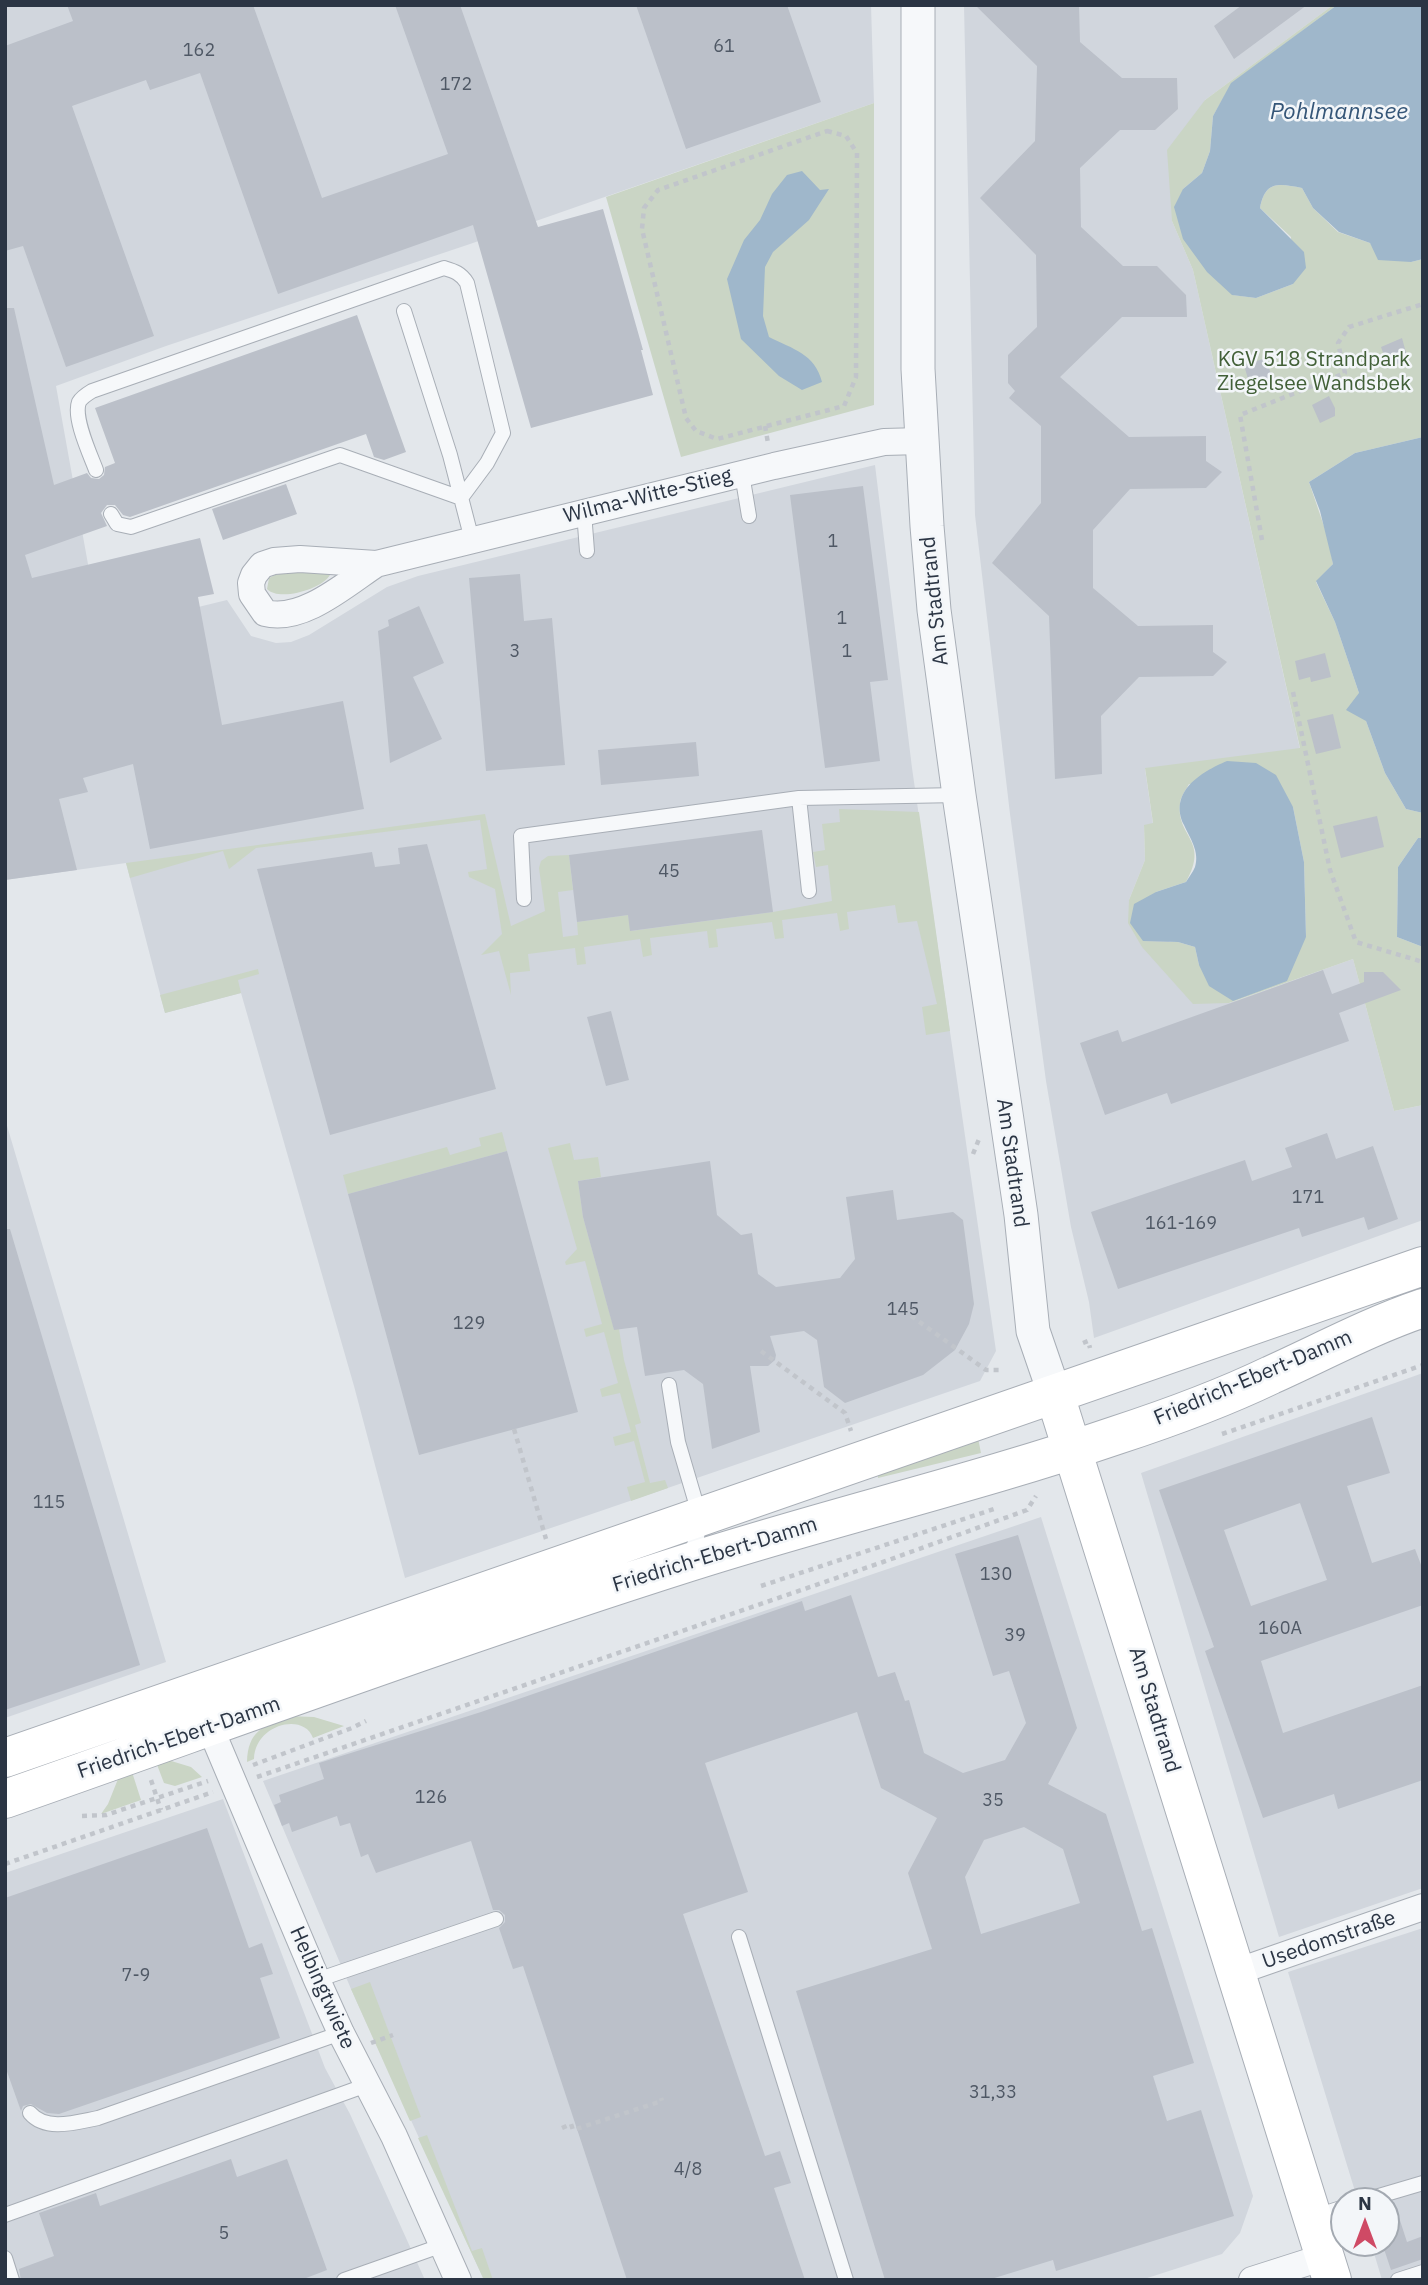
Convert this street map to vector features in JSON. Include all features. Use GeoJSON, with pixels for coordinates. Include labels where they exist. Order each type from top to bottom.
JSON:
{"type":"FeatureCollection","features":[{"type":"Feature","properties":{"kind":"main road","name":"Friedrich-Ebert-Damm"},"geometry":{"type":"LineString","coordinates":[[5,1758],[1423,1266]]}},
{"type":"Feature","properties":{"kind":"main road","name":"Friedrich-Ebert-Damm"},"geometry":{"type":"LineString","coordinates":[[5,1799],[687,1562],[790,1530],[983,1478],[1078,1465],[1196,1407],[1269,1376],[1415,1306]]}},
{"type":"Feature","properties":{"kind":"main road","name":"Am Stadtrand"},"geometry":{"type":"LineString","coordinates":[[1055,1395],[1236,1972],[1328,2212],[1328,2268]]}},
{"type":"Feature","properties":{"kind":"street","name":"Am Stadtrand"},"geometry":{"type":"LineString","coordinates":[[918,5],[918,369],[934,610],[1021,1215],[1033,1331],[1055,1395]]}},
{"type":"Feature","properties":{"kind":"street","name":"Wilma-Witte-Stieg"},"geometry":{"type":"LineString","coordinates":[[376,564],[741,474],[884,442],[921,441]]}},
{"type":"Feature","properties":{"kind":"street","name":"Helbingtwiete"},"geometry":{"type":"LineString","coordinates":[[195,1692],[341,2034],[394,2136],[458,2280]]}},
{"type":"Feature","properties":{"kind":"street","name":"Usedomstraße"},"geometry":{"type":"LineString","coordinates":[[1236,1972],[1423,1907]]}},
{"type":"Feature","properties":{"kind":"street"},"geometry":{"type":"LineString","coordinates":[[1252,2280],[1328,2268]]}},
{"type":"Feature","properties":{"kind":"lane"},"geometry":{"type":"LineString","coordinates":[[96,470],[78,409],[81,399],[92,391],[443,268],[463,276],[467,283],[503,424],[498,445],[461,498]]}},
{"type":"Feature","properties":{"kind":"lane"},"geometry":{"type":"LineString","coordinates":[[404,311],[450,455],[472,540]]}},
{"type":"Feature","properties":{"kind":"lane"},"geometry":{"type":"LineString","coordinates":[[111,514],[117,524],[131,527],[340,455],[461,498]]}},
{"type":"Feature","properties":{"kind":"lane"},"geometry":{"type":"LineString","coordinates":[[741,474],[749,516]]}},
{"type":"Feature","properties":{"kind":"lane"},"geometry":{"type":"LineString","coordinates":[[584,512],[587,551]]}},
{"type":"Feature","properties":{"kind":"lane"},"geometry":{"type":"LineString","coordinates":[[524,899],[521,836],[799,798],[959,795]]}},
{"type":"Feature","properties":{"kind":"lane"},"geometry":{"type":"LineString","coordinates":[[799,798],[809,891]]}},
{"type":"Feature","properties":{"kind":"lane"},"geometry":{"type":"LineString","coordinates":[[669,1385],[678,1442],[700,1517],[697,1537],[687,1562]]}},
{"type":"Feature","properties":{"kind":"lane"},"geometry":{"type":"LineString","coordinates":[[317,1980],[496,1919]]}},
{"type":"Feature","properties":{"kind":"lane"},"geometry":{"type":"LineString","coordinates":[[740,1937],[846,2280]]}},
{"type":"Feature","properties":{"kind":"lane"},"geometry":{"type":"LineString","coordinates":[[30,2113],[35,2119],[45,2123],[62,2124],[98,2118],[341,2034]]}},
{"type":"Feature","properties":{"kind":"lane"},"geometry":{"type":"LineString","coordinates":[[5,2215],[367,2085]]}},
{"type":"Feature","properties":{"kind":"lane"},"geometry":{"type":"LineString","coordinates":[[1400,2190],[1423,2183]]}},
{"type":"Feature","properties":{"kind":"lane"},"geometry":{"type":"LineString","coordinates":[[344,2280],[443,2245]]}},
{"type":"Feature","properties":{"kind":"lane"},"geometry":{"type":"LineString","coordinates":[[5,2258],[12,2280]]}},
{"type":"Feature","properties":{"kind":"lane"},"geometry":{"type":"LineString","coordinates":[[1398,2280],[1423,2272]]}},
{"type":"Feature","properties":{"kind":"path"},"geometry":{"type":"LineString","coordinates":[[827,131],[846,136],[857,153],[856,377],[844,406],[717,439],[696,431],[686,418],[642,229],[644,208],[658,190],[827,131]]}},
{"type":"Feature","properties":{"kind":"path"},"geometry":{"type":"LineString","coordinates":[[1262,540],[1240,415],[1345,373],[1338,342],[1349,327],[1423,304]]}},
{"type":"Feature","properties":{"kind":"path"},"geometry":{"type":"LineString","coordinates":[[1293,692],[1330,870],[1356,942],[1423,962]]}},
{"type":"Feature","properties":{"kind":"path"},"geometry":{"type":"LineString","coordinates":[[903,1310],[986,1370],[1000,1370]]}},
{"type":"Feature","properties":{"kind":"path"},"geometry":{"type":"LineString","coordinates":[[1083,1343],[1088,1341],[1090,1349]]}},
{"type":"Feature","properties":{"kind":"path"},"geometry":{"type":"LineString","coordinates":[[761,1351],[845,1413],[851,1431]]}},
{"type":"Feature","properties":{"kind":"path"},"geometry":{"type":"LineString","coordinates":[[1219,1435],[1423,1365]]}},
{"type":"Feature","properties":{"kind":"path"},"geometry":{"type":"LineString","coordinates":[[514,1429],[546,1541]]}},
{"type":"Feature","properties":{"kind":"path"},"geometry":{"type":"LineString","coordinates":[[1023,1500],[1036,1496],[1078,1465]]}},
{"type":"Feature","properties":{"kind":"path"},"geometry":{"type":"LineString","coordinates":[[250,1779],[1027,1510],[1036,1496]]}},
{"type":"Feature","properties":{"kind":"path"},"geometry":{"type":"LineString","coordinates":[[761,1586],[997,1508]]}},
{"type":"Feature","properties":{"kind":"path"},"geometry":{"type":"LineString","coordinates":[[246,1768],[366,1721]]}},
{"type":"Feature","properties":{"kind":"path"},"geometry":{"type":"LineString","coordinates":[[82,1816],[106,1815],[206,1782]]}},
{"type":"Feature","properties":{"kind":"path"},"geometry":{"type":"LineString","coordinates":[[5,1864],[213,1792]]}},
{"type":"Feature","properties":{"kind":"path"},"geometry":{"type":"LineString","coordinates":[[157,1798],[161,1810]]}},
{"type":"Feature","properties":{"kind":"path"},"geometry":{"type":"LineString","coordinates":[[562,2128],[571,2124],[573,2130],[662,2101],[661,2098]]}},
{"type":"Feature","properties":{"kind":"shaded area"},"geometry":{"type":"Polygon","coordinates":[[[5,5],[871,5],[874,103],[56,386],[100,631],[227,600],[251,636],[276,643],[291,642],[309,635],[387,587],[418,576],[875,465],[912,768],[996,1351],[980,1381],[405,1578],[354,1386],[241,993],[165,1013],[126,863],[5,880],[5,5]]]}},
{"type":"Feature","properties":{"kind":"shaded area"},"geometry":{"type":"Polygon","coordinates":[[[964,5],[1333,5],[1205,100],[1172,221],[1193,270],[1300,749],[1145,769],[1153,824],[1144,826],[1145,860],[1129,900],[1229,1003],[1353,959],[1394,1111],[1423,1105],[1423,1220],[1094,1338],[1089,1302],[1071,1227],[1046,1081],[1010,814],[975,515],[964,5]]]}},
{"type":"Feature","properties":{"kind":"shaded area"},"geometry":{"type":"Polygon","coordinates":[[[5,1119],[166,1662],[5,1718],[5,1119]]]}},
{"type":"Feature","properties":{"kind":"shaded area"},"geometry":{"type":"Polygon","coordinates":[[[1423,1373],[1423,1888],[1279,1937],[1141,1473],[1423,1373]]]}},
{"type":"Feature","properties":{"kind":"shaded area"},"geometry":{"type":"Polygon","coordinates":[[[1041,1517],[1253,2196],[1240,2233],[1222,2254],[1141,2280],[484,2280],[351,1989],[263,1781],[1041,1517]]]}},
{"type":"Feature","properties":{"kind":"shaded area"},"geometry":{"type":"Polygon","coordinates":[[[223,1799],[325,2068],[350,2114],[425,2280],[5,2280],[5,1873],[223,1799]]]}},
{"type":"Feature","properties":{"kind":"shaded area"},"geometry":{"type":"Polygon","coordinates":[[[1423,1928],[1423,2280],[1382,2280],[1375,2257],[1400,2257],[1400,2187],[1354,2187],[1288,1972],[1423,1928]]]}},
{"type":"Feature","properties":{"kind":"green space","name":"KGV 518 Strandpark Ziegelsee Wandsbek"},"geometry":{"type":"Polygon","coordinates":[[[1333,5],[1337,5],[1232,83],[1213,116],[1210,151],[1202,173],[1183,189],[1233,295],[1256,298],[1293,284],[1291,237],[1260,208],[1269,188],[1279,185],[1302,188],[1313,208],[1338,232],[1411,262],[1423,259],[1423,437],[1355,453],[1309,482],[1329,541],[1333,564],[1316,582],[1335,622],[1385,773],[1406,809],[1423,813],[1423,838],[1418,838],[1398,867],[1397,937],[1423,947],[1423,1105],[1394,1111],[1353,959],[1229,1003],[1193,1004],[1142,947],[1128,923],[1129,900],[1145,860],[1144,825],[1153,823],[1145,768],[1300,748],[1193,270],[1172,221],[1167,150],[1205,100],[1333,5]],[[1189,784],[1181,799],[1180,815],[1194,848],[1192,868],[1186,882],[1156,892],[1143,941],[1178,942],[1195,947],[1199,965],[1306,937],[1304,862],[1293,807],[1189,784]]]}},
{"type":"Feature","properties":{"kind":"green space"},"geometry":{"type":"Polygon","coordinates":[[[874,103],[874,405],[681,457],[606,197],[874,103]]]}},
{"type":"Feature","properties":{"kind":"green space"},"geometry":{"type":"Polygon","coordinates":[[[321,566],[327,568],[330,575],[310,589],[281,594],[267,589],[269,578],[275,575],[321,566]]]}},
{"type":"Feature","properties":{"kind":"green space"},"geometry":{"type":"Polygon","coordinates":[[[839,809],[919,812],[950,1031],[926,1035],[922,1007],[937,1004],[917,921],[898,923],[895,905],[847,912],[849,929],[840,931],[837,913],[782,920],[784,938],[775,939],[772,922],[716,929],[718,947],[709,948],[707,931],[650,938],[652,955],[643,957],[640,939],[584,947],[586,964],[577,965],[575,948],[528,954],[530,971],[510,973],[511,995],[499,951],[481,955],[502,934],[495,889],[469,877],[468,872],[487,869],[480,820],[256,848],[229,869],[223,851],[130,878],[126,863],[485,814],[511,926],[545,911],[539,868],[541,861],[548,856],[569,855],[573,890],[558,892],[563,937],[578,935],[577,922],[628,915],[631,931],[773,912],[832,901],[828,865],[816,867],[813,852],[825,850],[822,824],[840,822],[839,809]]]}},
{"type":"Feature","properties":{"kind":"green space"},"geometry":{"type":"Polygon","coordinates":[[[258,969],[259,974],[238,980],[241,993],[165,1013],[160,995],[258,969]]]}},
{"type":"Feature","properties":{"kind":"green space"},"geometry":{"type":"Polygon","coordinates":[[[502,1132],[507,1151],[348,1194],[343,1175],[447,1147],[450,1155],[481,1146],[479,1138],[502,1132]]]}},
{"type":"Feature","properties":{"kind":"green space"},"geometry":{"type":"Polygon","coordinates":[[[570,1143],[574,1160],[598,1157],[601,1177],[578,1181],[583,1217],[614,1329],[619,1329],[624,1360],[641,1423],[635,1425],[650,1483],[665,1480],[668,1488],[631,1501],[627,1487],[645,1482],[634,1441],[615,1446],[613,1437],[631,1432],[620,1393],[602,1397],[600,1389],[618,1383],[604,1332],[586,1337],[584,1329],[602,1324],[585,1261],[566,1265],[565,1262],[577,1249],[548,1148],[570,1143]]]}},
{"type":"Feature","properties":{"kind":"green space"},"geometry":{"type":"Polygon","coordinates":[[[978,1438],[981,1453],[878,1478],[878,1474],[978,1438]]]}},
{"type":"Feature","properties":{"kind":"green space"},"geometry":{"type":"Polygon","coordinates":[[[288,1716],[314,1717],[344,1726],[313,1738],[308,1730],[300,1725],[280,1726],[262,1737],[256,1747],[254,1759],[247,1762],[250,1743],[258,1731],[288,1716]]]}},
{"type":"Feature","properties":{"kind":"green space"},"geometry":{"type":"Polygon","coordinates":[[[168,1760],[191,1767],[202,1777],[175,1786],[164,1783],[156,1762],[168,1760]]]}},
{"type":"Feature","properties":{"kind":"green space"},"geometry":{"type":"Polygon","coordinates":[[[132,1772],[141,1800],[101,1814],[118,1779],[132,1772]]]}},
{"type":"Feature","properties":{"kind":"green space"},"geometry":{"type":"Polygon","coordinates":[[[370,1982],[421,2117],[410,2121],[351,1989],[370,1982]]]}},
{"type":"Feature","properties":{"kind":"green space"},"geometry":{"type":"Polygon","coordinates":[[[427,2135],[472,2251],[482,2248],[493,2280],[484,2280],[418,2138],[427,2135]]]}},
{"type":"Feature","properties":{"kind":"water","name":"Pohlmannsee"},"geometry":{"type":"Polygon","coordinates":[[[1337,5],[1423,5],[1423,259],[1411,262],[1378,260],[1370,243],[1339,232],[1313,208],[1302,188],[1279,185],[1269,188],[1260,208],[1304,252],[1306,268],[1293,284],[1256,298],[1232,295],[1207,272],[1183,239],[1174,207],[1183,189],[1202,173],[1210,151],[1213,116],[1231,83],[1337,5]]]}},
{"type":"Feature","properties":{"kind":"water"},"geometry":{"type":"Polygon","coordinates":[[[802,171],[820,190],[829,189],[809,220],[773,252],[765,267],[763,316],[769,337],[802,354],[819,373],[822,382],[802,390],[779,376],[741,339],[727,279],[744,240],[760,220],[772,194],[787,175],[802,171]]]}},
{"type":"Feature","properties":{"kind":"water"},"geometry":{"type":"Polygon","coordinates":[[[1423,437],[1423,813],[1406,809],[1385,773],[1366,721],[1346,710],[1359,693],[1335,622],[1316,581],[1333,564],[1320,511],[1309,482],[1355,453],[1423,437]]]}},
{"type":"Feature","properties":{"kind":"water"},"geometry":{"type":"Polygon","coordinates":[[[1227,761],[1256,763],[1276,775],[1293,807],[1304,862],[1306,937],[1287,981],[1233,1001],[1209,986],[1199,965],[1195,947],[1178,942],[1143,941],[1130,923],[1134,904],[1156,892],[1186,882],[1192,873],[1196,856],[1180,813],[1180,803],[1184,793],[1198,777],[1227,761]]]}},
{"type":"Feature","properties":{"kind":"water"},"geometry":{"type":"Polygon","coordinates":[[[1418,838],[1423,838],[1423,947],[1397,937],[1398,867],[1418,838]]]}},
{"type":"Feature","properties":{"kind":"building"},"geometry":{"type":"Polygon","coordinates":[[[67,5],[253,5],[322,198],[448,154],[395,5],[460,5],[538,227],[603,209],[653,395],[531,428],[473,225],[278,294],[200,73],[150,90],[146,80],[72,106],[154,336],[66,367],[23,246],[5,251],[5,46],[73,21],[67,5]]]}},
{"type":"Feature","properties":{"kind":"building"},"geometry":{"type":"Polygon","coordinates":[[[636,5],[787,5],[821,102],[686,149],[636,5]]]}},
{"type":"Feature","properties":{"kind":"building"},"geometry":{"type":"Polygon","coordinates":[[[975,5],[1079,5],[1080,42],[1122,78],[1177,78],[1178,109],[1155,130],[1120,130],[1080,168],[1081,227],[1123,266],[1157,266],[1186,295],[1187,317],[1122,317],[1060,377],[1129,437],[1206,436],[1206,461],[1222,472],[1206,488],[1130,489],[1093,530],[1093,588],[1138,626],[1213,625],[1213,652],[1227,662],[1213,676],[1139,677],[1101,716],[1102,774],[1055,779],[1049,616],[992,563],[1041,503],[1041,426],[1009,398],[1015,391],[1008,383],[1008,355],[1037,327],[1036,255],[980,198],[1035,141],[1037,66],[975,5]]]}},
{"type":"Feature","properties":{"kind":"building"},"geometry":{"type":"Polygon","coordinates":[[[1242,5],[1307,5],[1234,59],[1214,26],[1242,5]]]}},
{"type":"Feature","properties":{"kind":"building"},"geometry":{"type":"Polygon","coordinates":[[[5,308],[14,308],[54,485],[87,473],[91,478],[99,479],[104,475],[105,467],[115,463],[95,408],[357,315],[406,452],[384,460],[374,457],[366,434],[130,517],[123,515],[115,505],[107,505],[101,513],[107,526],[25,555],[32,578],[200,538],[214,594],[198,597],[222,725],[343,701],[364,809],[150,849],[133,764],[83,778],[88,792],[59,799],[77,870],[5,880],[5,308]]]}},
{"type":"Feature","properties":{"kind":"building"},"geometry":{"type":"Polygon","coordinates":[[[1402,338],[1408,360],[1388,367],[1381,347],[1402,338]]]}},
{"type":"Feature","properties":{"kind":"building"},"geometry":{"type":"Polygon","coordinates":[[[1266,358],[1272,378],[1250,386],[1244,365],[1266,358]]]}},
{"type":"Feature","properties":{"kind":"building"},"geometry":{"type":"Polygon","coordinates":[[[1329,396],[1335,408],[1335,416],[1320,423],[1312,405],[1329,396]]]}},
{"type":"Feature","properties":{"kind":"building"},"geometry":{"type":"Polygon","coordinates":[[[286,484],[297,514],[223,540],[212,509],[286,484]]]}},
{"type":"Feature","properties":{"kind":"building"},"geometry":{"type":"Polygon","coordinates":[[[863,486],[888,680],[870,682],[880,761],[825,768],[790,495],[863,486]]]}},
{"type":"Feature","properties":{"kind":"building"},"geometry":{"type":"Polygon","coordinates":[[[520,574],[524,621],[552,618],[565,765],[486,771],[469,578],[520,574]]]}},
{"type":"Feature","properties":{"kind":"building"},"geometry":{"type":"Polygon","coordinates":[[[419,606],[444,663],[413,677],[442,739],[390,763],[378,631],[389,626],[388,620],[419,606]]]}},
{"type":"Feature","properties":{"kind":"building"},"geometry":{"type":"Polygon","coordinates":[[[1325,653],[1331,677],[1311,682],[1310,677],[1299,680],[1295,661],[1325,653]]]}},
{"type":"Feature","properties":{"kind":"building"},"geometry":{"type":"Polygon","coordinates":[[[1333,714],[1341,748],[1316,754],[1307,720],[1333,714]]]}},
{"type":"Feature","properties":{"kind":"building"},"geometry":{"type":"Polygon","coordinates":[[[696,742],[699,776],[601,785],[598,750],[696,742]]]}},
{"type":"Feature","properties":{"kind":"building"},"geometry":{"type":"Polygon","coordinates":[[[1377,816],[1384,847],[1341,858],[1333,826],[1377,816]]]}},
{"type":"Feature","properties":{"kind":"building"},"geometry":{"type":"Polygon","coordinates":[[[762,830],[773,912],[630,931],[628,915],[577,922],[569,855],[762,830]]]}},
{"type":"Feature","properties":{"kind":"building"},"geometry":{"type":"Polygon","coordinates":[[[427,844],[496,1089],[330,1135],[257,869],[372,852],[375,867],[400,864],[398,848],[427,844]]]}},
{"type":"Feature","properties":{"kind":"building"},"geometry":{"type":"Polygon","coordinates":[[[1323,970],[1332,994],[1364,982],[1364,972],[1383,972],[1401,990],[1339,1013],[1349,1041],[1171,1104],[1167,1093],[1105,1115],[1080,1043],[1118,1030],[1122,1042],[1323,970]]]}},
{"type":"Feature","properties":{"kind":"building"},"geometry":{"type":"Polygon","coordinates":[[[611,1011],[629,1080],[606,1086],[587,1017],[611,1011]]]}},
{"type":"Feature","properties":{"kind":"building"},"geometry":{"type":"Polygon","coordinates":[[[1327,1133],[1336,1159],[1373,1146],[1398,1219],[1368,1230],[1364,1217],[1302,1237],[1299,1228],[1118,1289],[1091,1212],[1245,1160],[1252,1181],[1292,1167],[1285,1148],[1327,1133]]]}},
{"type":"Feature","properties":{"kind":"building"},"geometry":{"type":"Polygon","coordinates":[[[507,1151],[578,1412],[419,1455],[348,1194],[507,1151]]]}},
{"type":"Feature","properties":{"kind":"building"},"geometry":{"type":"Polygon","coordinates":[[[710,1161],[717,1215],[741,1235],[752,1233],[758,1274],[776,1287],[840,1278],[855,1259],[846,1197],[893,1190],[897,1220],[953,1212],[963,1220],[974,1304],[969,1324],[955,1350],[923,1375],[845,1403],[824,1387],[817,1340],[804,1331],[770,1336],[775,1360],[768,1366],[750,1366],[760,1432],[712,1449],[703,1384],[684,1370],[645,1376],[637,1327],[614,1330],[583,1217],[578,1181],[710,1161]]]}},
{"type":"Feature","properties":{"kind":"building"},"geometry":{"type":"Polygon","coordinates":[[[5,1229],[10,1229],[140,1665],[5,1710],[5,1229]]]}},
{"type":"Feature","properties":{"kind":"building"},"geometry":{"type":"Polygon","coordinates":[[[1372,1417],[1390,1473],[1347,1486],[1372,1563],[1415,1549],[1423,1570],[1423,1605],[1261,1661],[1283,1733],[1423,1685],[1423,1780],[1338,1809],[1334,1794],[1263,1818],[1205,1651],[1214,1647],[1159,1490],[1372,1417]],[[1300,1503],[1224,1530],[1251,1606],[1327,1580],[1300,1503]]]}},
{"type":"Feature","properties":{"kind":"building"},"geometry":{"type":"Polygon","coordinates":[[[1018,1535],[1077,1728],[1048,1784],[1106,1814],[1142,1931],[1152,1928],[1194,2063],[1153,2076],[1167,2121],[1201,2110],[1234,2216],[1056,2271],[1053,2260],[988,2280],[885,2280],[796,1991],[932,1949],[908,1873],[937,1818],[881,1788],[857,1712],[705,1763],[748,1892],[683,1914],[765,2156],[780,2151],[791,2183],[774,2188],[805,2280],[627,2280],[523,1966],[513,1969],[499,1928],[505,1922],[505,1915],[499,1910],[493,1910],[471,1841],[376,1873],[368,1854],[361,1857],[350,1823],[340,1826],[337,1816],[292,1832],[289,1823],[282,1826],[274,1805],[281,1802],[279,1795],[324,1779],[319,1763],[481,1712],[802,1601],[805,1611],[851,1595],[878,1677],[895,1672],[905,1701],[909,1700],[924,1753],[963,1773],[1005,1760],[1026,1723],[1009,1671],[993,1676],[955,1554],[1018,1535]],[[1024,1827],[984,1840],[965,1877],[981,1934],[1080,1903],[1063,1849],[1024,1827]]]}},
{"type":"Feature","properties":{"kind":"building"},"geometry":{"type":"Polygon","coordinates":[[[207,1828],[249,1948],[262,1943],[273,1974],[260,1978],[280,2038],[59,2114],[47,2113],[31,2104],[23,2106],[21,2111],[5,2066],[5,1898],[207,1828]]]}},
{"type":"Feature","properties":{"kind":"building"},"geometry":{"type":"Polygon","coordinates":[[[231,2159],[237,2177],[287,2159],[327,2270],[301,2280],[21,2280],[19,2269],[54,2256],[39,2213],[96,2193],[100,2206],[231,2159]]]}},
{"type":"Feature","properties":{"kind":"building"},"geometry":{"type":"Polygon","coordinates":[[[1400,2220],[1407,2242],[1423,2236],[1423,2259],[1391,2270],[1387,2257],[1400,2257],[1400,2220]]]}}]}
